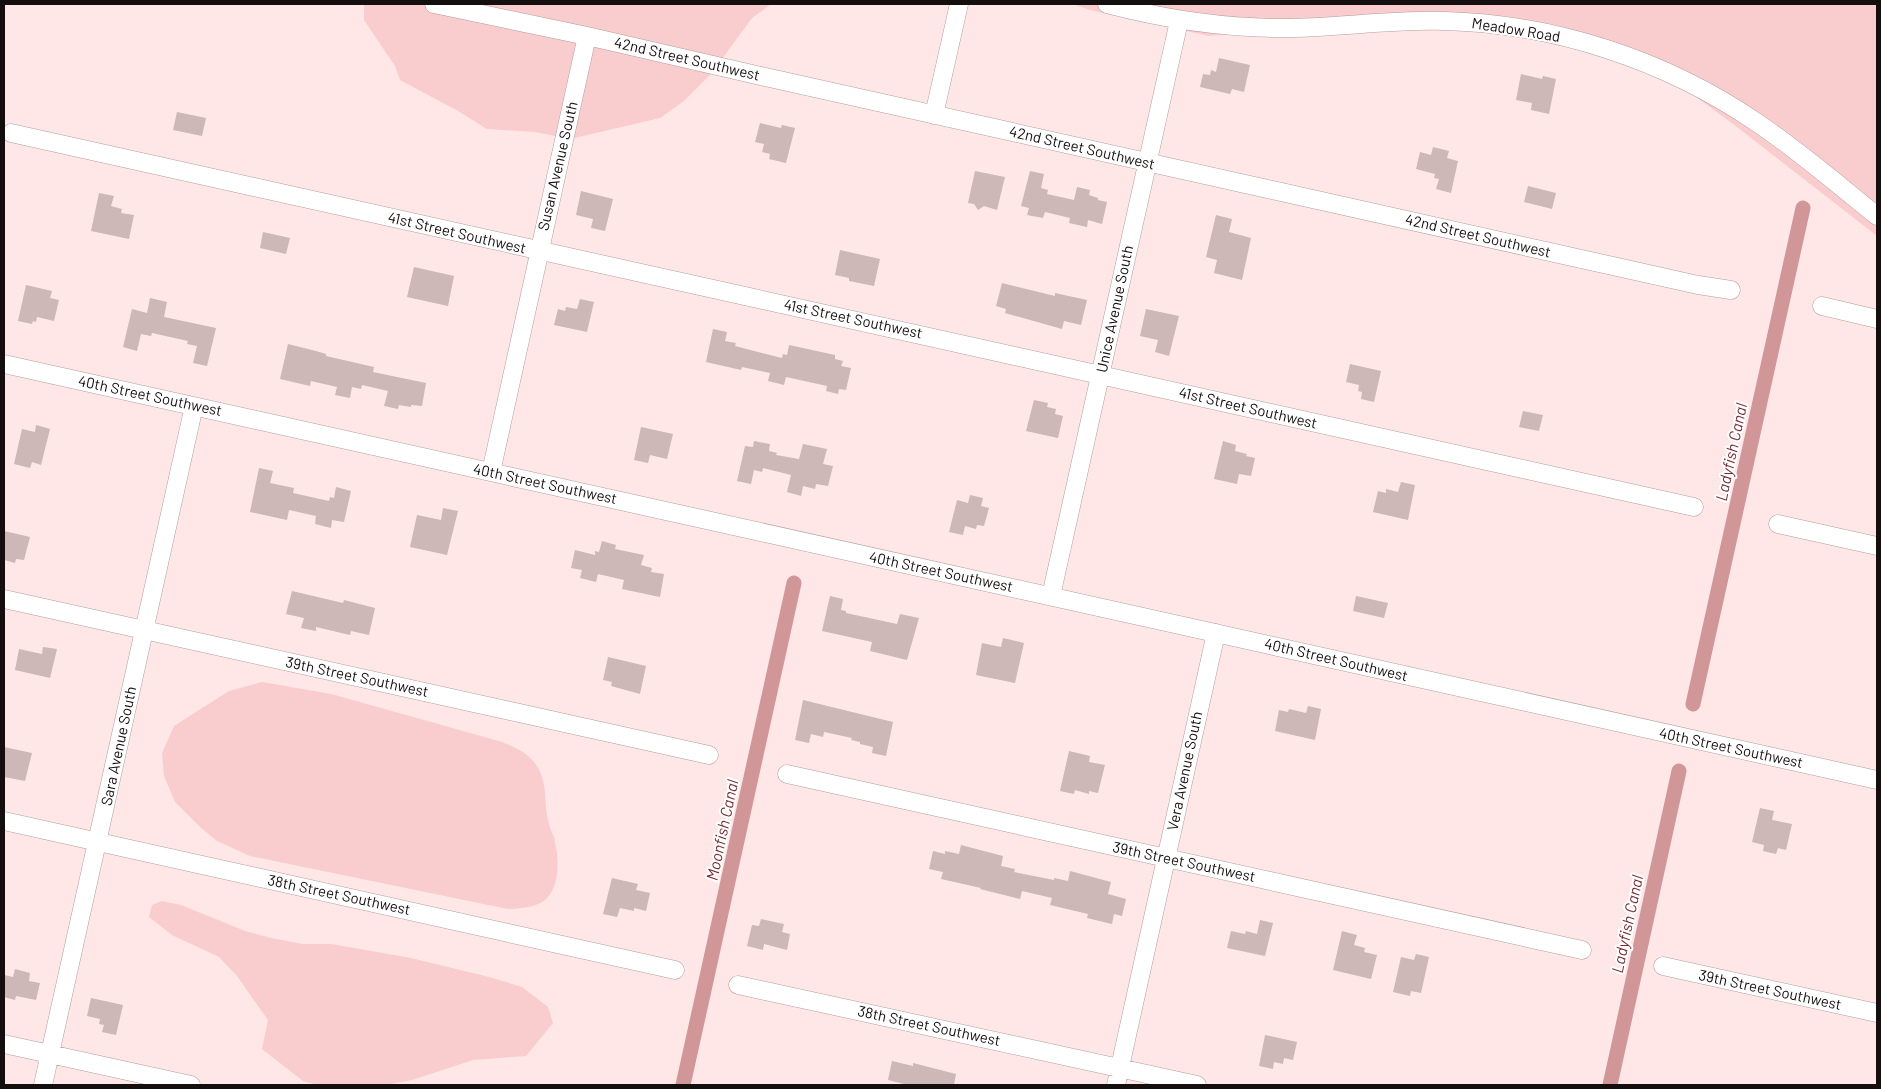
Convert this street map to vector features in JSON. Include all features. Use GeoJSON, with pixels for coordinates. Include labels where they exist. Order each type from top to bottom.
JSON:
{"type":"FeatureCollection","features":[{"type":"Feature","properties":{"kind":"street","name":"42nd Street Southwest"},"geometry":{"type":"LineString","coordinates":[[434,4],[587,36],[1148,162],[1732,290]]}},
{"type":"Feature","properties":{"kind":"street"},"geometry":{"type":"LineString","coordinates":[[934,114],[959,4]]}},
{"type":"Feature","properties":{"kind":"street","name":"Meadow Road"},"geometry":{"type":"LineString","coordinates":[[1107,4],[1179,21],[1221,25],[1275,28],[1386,22],[1471,22],[1517,27],[1579,40],[1645,63],[1725,102],[1798,152],[1877,216]]}},
{"type":"Feature","properties":{"kind":"street","name":"Unice Avenue South"},"geometry":{"type":"LineString","coordinates":[[1051,596],[1179,21]]}},
{"type":"Feature","properties":{"kind":"street","name":"Susan Avenue South"},"geometry":{"type":"LineString","coordinates":[[491,472],[587,36]]}},
{"type":"Feature","properties":{"kind":"street","name":"41st Street Southwest"},"geometry":{"type":"LineString","coordinates":[[11,133],[1694,507]]}},
{"type":"Feature","properties":{"kind":"street"},"geometry":{"type":"LineString","coordinates":[[1822,306],[1877,319]]}},
{"type":"Feature","properties":{"kind":"street","name":"40th Street Southwest"},"geometry":{"type":"LineString","coordinates":[[4,364],[1877,780]]}},
{"type":"Feature","properties":{"kind":"street","name":"Sara Avenue South"},"geometry":{"type":"LineString","coordinates":[[43,1085],[194,406]]}},
{"type":"Feature","properties":{"kind":"street"},"geometry":{"type":"LineString","coordinates":[[1778,524],[1877,546]]}},
{"type":"Feature","properties":{"kind":"street","name":"39th Street Southwest"},"geometry":{"type":"LineString","coordinates":[[4,599],[709,755]]}},
{"type":"Feature","properties":{"kind":"street","name":"Vera Avenue South"},"geometry":{"type":"LineString","coordinates":[[1118,1077],[1216,633]]}},
{"type":"Feature","properties":{"kind":"street","name":"39th Street Southwest"},"geometry":{"type":"LineString","coordinates":[[787,774],[1582,950]]}},
{"type":"Feature","properties":{"kind":"street","name":"38th Street Southwest"},"geometry":{"type":"LineString","coordinates":[[4,821],[675,970]]}},
{"type":"Feature","properties":{"kind":"street","name":"39th Street Southwest"},"geometry":{"type":"LineString","coordinates":[[1663,966],[1877,1013]]}},
{"type":"Feature","properties":{"kind":"street","name":"38th Street Southwest"},"geometry":{"type":"LineString","coordinates":[[738,985],[1072,1057],[1118,1077],[1197,1085]]}},
{"type":"Feature","properties":{"kind":"street"},"geometry":{"type":"LineString","coordinates":[[4,1044],[191,1085]]}},
{"type":"Feature","properties":{"kind":"shaded area"},"geometry":{"type":"Polygon","coordinates":[[[364,4],[771,4],[752,18],[711,74],[684,101],[660,118],[570,139],[535,132],[487,129],[400,80],[395,66],[364,20],[364,4]]]}},
{"type":"Feature","properties":{"kind":"shaded area"},"geometry":{"type":"Polygon","coordinates":[[[1073,4],[1877,4],[1877,236],[1688,91],[1628,58],[1496,24],[1342,23],[1209,36],[1090,10],[1073,4]]]}},
{"type":"Feature","properties":{"kind":"shaded area"},"geometry":{"type":"Polygon","coordinates":[[[262,682],[331,694],[502,742],[527,755],[539,769],[542,776],[549,823],[556,849],[558,865],[556,881],[550,895],[542,902],[532,906],[508,909],[250,856],[217,841],[175,802],[164,776],[162,753],[174,726],[229,691],[262,682]]]}},
{"type":"Feature","properties":{"kind":"shaded area"},"geometry":{"type":"Polygon","coordinates":[[[162,901],[181,905],[245,931],[271,938],[303,944],[331,944],[411,958],[522,987],[548,1007],[553,1023],[526,1056],[473,1060],[412,1080],[386,1085],[318,1085],[303,1081],[262,1049],[268,1020],[237,976],[219,957],[172,935],[149,917],[152,905],[162,901]]]}},
{"type":"Feature","properties":{"kind":"building"},"geometry":{"type":"Polygon","coordinates":[[[1219,58],[1250,65],[1244,92],[1232,89],[1230,94],[1200,87],[1203,74],[1210,75],[1211,70],[1216,72],[1219,58]]]}},
{"type":"Feature","properties":{"kind":"building"},"geometry":{"type":"Polygon","coordinates":[[[1521,74],[1542,79],[1543,76],[1556,79],[1549,114],[1531,110],[1532,103],[1516,100],[1521,74]]]}},
{"type":"Feature","properties":{"kind":"building"},"geometry":{"type":"Polygon","coordinates":[[[177,112],[206,118],[202,136],[173,130],[177,112]]]}},
{"type":"Feature","properties":{"kind":"building"},"geometry":{"type":"Polygon","coordinates":[[[760,123],[781,128],[782,125],[795,128],[786,163],[769,159],[770,154],[762,152],[764,144],[755,142],[760,123]]]}},
{"type":"Feature","properties":{"kind":"building"},"geometry":{"type":"Polygon","coordinates":[[[1433,147],[1449,151],[1447,158],[1458,161],[1451,193],[1436,189],[1439,179],[1434,178],[1435,174],[1416,169],[1420,152],[1431,155],[1433,147]]]}},
{"type":"Feature","properties":{"kind":"building"},"geometry":{"type":"Polygon","coordinates":[[[975,171],[1005,177],[997,210],[984,206],[978,210],[974,204],[968,203],[975,171]]]}},
{"type":"Feature","properties":{"kind":"building"},"geometry":{"type":"Polygon","coordinates":[[[1030,171],[1044,174],[1041,188],[1048,190],[1047,194],[1074,200],[1077,187],[1090,190],[1089,195],[1107,202],[1102,224],[1088,220],[1087,227],[1069,223],[1070,218],[1045,212],[1043,218],[1027,215],[1029,208],[1021,206],[1030,171]]]}},
{"type":"Feature","properties":{"kind":"building"},"geometry":{"type":"Polygon","coordinates":[[[1528,186],[1556,193],[1552,209],[1524,202],[1528,186]]]}},
{"type":"Feature","properties":{"kind":"building"},"geometry":{"type":"Polygon","coordinates":[[[581,191],[613,199],[605,231],[591,228],[593,219],[576,215],[581,191]]]}},
{"type":"Feature","properties":{"kind":"building"},"geometry":{"type":"Polygon","coordinates":[[[99,193],[114,196],[111,206],[122,209],[121,213],[134,215],[129,239],[91,231],[99,193]]]}},
{"type":"Feature","properties":{"kind":"building"},"geometry":{"type":"Polygon","coordinates":[[[1216,215],[1232,219],[1229,232],[1251,238],[1242,280],[1214,273],[1217,260],[1206,257],[1216,215]]]}},
{"type":"Feature","properties":{"kind":"building"},"geometry":{"type":"Polygon","coordinates":[[[263,232],[290,238],[286,254],[260,248],[263,232]]]}},
{"type":"Feature","properties":{"kind":"building"},"geometry":{"type":"Polygon","coordinates":[[[840,250],[880,259],[874,286],[849,281],[849,278],[835,275],[840,250]]]}},
{"type":"Feature","properties":{"kind":"building"},"geometry":{"type":"Polygon","coordinates":[[[414,267],[454,276],[448,306],[407,297],[414,267]]]}},
{"type":"Feature","properties":{"kind":"building"},"geometry":{"type":"Polygon","coordinates":[[[1002,283],[1055,296],[1055,293],[1087,300],[1081,325],[1064,321],[1062,329],[1005,313],[1006,309],[996,306],[1002,283]]]}},
{"type":"Feature","properties":{"kind":"building"},"geometry":{"type":"Polygon","coordinates":[[[26,285],[52,291],[50,298],[59,300],[54,321],[37,317],[36,322],[33,321],[32,324],[18,321],[26,285]]]}},
{"type":"Feature","properties":{"kind":"building"},"geometry":{"type":"Polygon","coordinates":[[[150,298],[167,302],[164,317],[216,328],[207,366],[193,363],[197,346],[187,344],[188,341],[152,333],[151,336],[141,334],[137,351],[123,347],[132,309],[147,313],[150,298]]]}},
{"type":"Feature","properties":{"kind":"building"},"geometry":{"type":"Polygon","coordinates":[[[580,299],[594,302],[587,332],[554,325],[558,309],[565,311],[566,307],[577,309],[580,299]]]}},
{"type":"Feature","properties":{"kind":"building"},"geometry":{"type":"Polygon","coordinates":[[[1146,309],[1179,316],[1169,356],[1155,352],[1158,340],[1140,336],[1146,309]]]}},
{"type":"Feature","properties":{"kind":"building"},"geometry":{"type":"Polygon","coordinates":[[[713,329],[727,332],[725,341],[736,343],[735,346],[782,358],[783,354],[787,355],[789,345],[835,355],[835,359],[843,361],[841,366],[851,368],[846,390],[839,389],[838,394],[826,391],[827,386],[786,377],[784,385],[768,381],[770,373],[742,367],[741,370],[706,362],[713,329]]]}},
{"type":"Feature","properties":{"kind":"building"},"geometry":{"type":"Polygon","coordinates":[[[288,344],[326,354],[326,356],[374,367],[373,372],[426,383],[422,406],[399,405],[398,409],[384,406],[388,391],[362,385],[361,389],[352,387],[350,398],[335,395],[337,387],[311,381],[310,386],[280,379],[288,344]]]}},
{"type":"Feature","properties":{"kind":"building"},"geometry":{"type":"Polygon","coordinates":[[[1350,364],[1381,371],[1374,402],[1361,399],[1362,392],[1358,391],[1359,385],[1346,382],[1350,364]]]}},
{"type":"Feature","properties":{"kind":"building"},"geometry":{"type":"Polygon","coordinates":[[[1034,400],[1048,403],[1047,407],[1056,409],[1055,414],[1063,416],[1058,438],[1026,431],[1034,400]]]}},
{"type":"Feature","properties":{"kind":"building"},"geometry":{"type":"Polygon","coordinates":[[[1523,411],[1543,415],[1539,431],[1519,427],[1523,411]]]}},
{"type":"Feature","properties":{"kind":"building"},"geometry":{"type":"Polygon","coordinates":[[[36,425],[50,429],[41,465],[32,462],[30,468],[14,464],[22,429],[35,432],[36,425]]]}},
{"type":"Feature","properties":{"kind":"building"},"geometry":{"type":"Polygon","coordinates":[[[641,427],[673,434],[667,459],[650,455],[648,463],[634,460],[641,427]]]}},
{"type":"Feature","properties":{"kind":"building"},"geometry":{"type":"Polygon","coordinates":[[[754,441],[770,444],[769,451],[777,453],[776,455],[799,459],[803,444],[827,449],[823,464],[833,466],[828,486],[816,484],[815,489],[803,486],[801,496],[787,492],[791,475],[763,468],[762,472],[754,470],[751,484],[737,481],[745,446],[753,447],[754,441]]]}},
{"type":"Feature","properties":{"kind":"building"},"geometry":{"type":"Polygon","coordinates":[[[1223,441],[1236,445],[1235,451],[1255,458],[1251,476],[1239,474],[1237,484],[1214,479],[1223,441]]]}},
{"type":"Feature","properties":{"kind":"building"},"geometry":{"type":"Polygon","coordinates":[[[259,468],[273,471],[270,483],[294,488],[293,493],[329,501],[330,497],[334,498],[336,487],[351,491],[344,522],[332,520],[331,528],[315,524],[316,516],[289,510],[287,520],[250,512],[259,468]]]}},
{"type":"Feature","properties":{"kind":"building"},"geometry":{"type":"Polygon","coordinates":[[[1401,482],[1415,485],[1408,520],[1373,512],[1378,491],[1386,493],[1386,489],[1398,492],[1401,482]]]}},
{"type":"Feature","properties":{"kind":"building"},"geometry":{"type":"Polygon","coordinates":[[[970,495],[983,498],[981,506],[989,508],[984,526],[977,525],[976,529],[965,526],[963,535],[949,532],[957,500],[968,503],[970,495]]]}},
{"type":"Feature","properties":{"kind":"building"},"geometry":{"type":"Polygon","coordinates":[[[443,508],[458,511],[447,555],[410,547],[417,515],[441,520],[443,508]]]}},
{"type":"Feature","properties":{"kind":"building"},"geometry":{"type":"Polygon","coordinates":[[[4,531],[30,537],[24,560],[16,559],[15,563],[4,560],[4,531]]]}},
{"type":"Feature","properties":{"kind":"building"},"geometry":{"type":"Polygon","coordinates":[[[602,541],[616,545],[615,549],[644,555],[641,565],[652,568],[651,572],[664,574],[660,597],[622,589],[624,580],[598,574],[596,582],[580,578],[582,570],[571,568],[575,550],[595,555],[595,551],[599,552],[602,541]]]}},
{"type":"Feature","properties":{"kind":"building"},"geometry":{"type":"Polygon","coordinates":[[[292,591],[343,603],[344,600],[375,608],[369,635],[351,631],[350,635],[316,627],[316,631],[301,628],[304,618],[286,614],[292,591]]]}},
{"type":"Feature","properties":{"kind":"building"},"geometry":{"type":"Polygon","coordinates":[[[830,596],[843,599],[841,610],[846,611],[846,613],[897,624],[900,614],[919,618],[907,660],[870,651],[872,642],[822,631],[830,596]]]}},
{"type":"Feature","properties":{"kind":"building"},"geometry":{"type":"Polygon","coordinates":[[[1356,596],[1388,603],[1384,618],[1353,611],[1356,596]]]}},
{"type":"Feature","properties":{"kind":"building"},"geometry":{"type":"Polygon","coordinates":[[[1003,638],[1024,643],[1015,683],[976,675],[982,643],[1001,647],[1003,638]]]}},
{"type":"Feature","properties":{"kind":"building"},"geometry":{"type":"Polygon","coordinates":[[[43,647],[57,649],[50,678],[15,670],[19,649],[42,654],[43,647]]]}},
{"type":"Feature","properties":{"kind":"building"},"geometry":{"type":"Polygon","coordinates":[[[608,657],[646,666],[640,694],[611,686],[612,682],[603,680],[608,657]]]}},
{"type":"Feature","properties":{"kind":"building"},"geometry":{"type":"Polygon","coordinates":[[[803,700],[893,722],[886,756],[872,753],[873,747],[860,744],[860,742],[851,740],[852,738],[824,732],[823,737],[811,734],[809,743],[795,740],[803,700]]]}},
{"type":"Feature","properties":{"kind":"building"},"geometry":{"type":"Polygon","coordinates":[[[1308,706],[1321,709],[1315,740],[1275,731],[1279,710],[1288,712],[1289,709],[1306,713],[1308,706]]]}},
{"type":"Feature","properties":{"kind":"building"},"geometry":{"type":"Polygon","coordinates":[[[4,747],[32,753],[25,781],[4,777],[4,747]]]}},
{"type":"Feature","properties":{"kind":"building"},"geometry":{"type":"Polygon","coordinates":[[[1069,751],[1090,756],[1089,762],[1105,765],[1098,793],[1089,791],[1089,794],[1075,790],[1074,794],[1060,791],[1069,751]]]}},
{"type":"Feature","properties":{"kind":"building"},"geometry":{"type":"Polygon","coordinates":[[[1760,808],[1774,811],[1772,820],[1792,824],[1786,850],[1778,848],[1776,854],[1763,851],[1764,845],[1752,842],[1760,808]]]}},
{"type":"Feature","properties":{"kind":"building"},"geometry":{"type":"Polygon","coordinates":[[[961,845],[1003,856],[1001,866],[1015,869],[1014,872],[1068,881],[1070,871],[1111,882],[1108,894],[1126,899],[1122,916],[1114,914],[1112,924],[1087,918],[1088,914],[1050,905],[1052,898],[1022,891],[1020,899],[941,879],[943,872],[929,869],[933,851],[945,854],[945,851],[959,854],[961,845]]]}},
{"type":"Feature","properties":{"kind":"building"},"geometry":{"type":"Polygon","coordinates":[[[612,878],[638,884],[636,890],[650,893],[646,911],[634,908],[634,911],[620,908],[617,917],[603,914],[612,878]]]}},
{"type":"Feature","properties":{"kind":"building"},"geometry":{"type":"Polygon","coordinates":[[[761,919],[784,924],[782,932],[790,934],[787,950],[764,944],[763,950],[747,946],[752,925],[759,926],[761,919]]]}},
{"type":"Feature","properties":{"kind":"building"},"geometry":{"type":"Polygon","coordinates":[[[1260,920],[1273,923],[1265,956],[1227,948],[1231,931],[1245,934],[1246,931],[1257,934],[1260,920]]]}},
{"type":"Feature","properties":{"kind":"building"},"geometry":{"type":"Polygon","coordinates":[[[1342,931],[1357,935],[1354,945],[1365,948],[1364,952],[1377,955],[1371,979],[1333,970],[1342,931]]]}},
{"type":"Feature","properties":{"kind":"building"},"geometry":{"type":"Polygon","coordinates":[[[1416,954],[1429,957],[1421,993],[1411,991],[1410,996],[1393,992],[1401,957],[1414,960],[1416,954]]]}},
{"type":"Feature","properties":{"kind":"building"},"geometry":{"type":"Polygon","coordinates":[[[15,969],[30,973],[29,981],[40,983],[36,1000],[16,996],[15,1000],[4,997],[4,975],[13,977],[15,969]]]}},
{"type":"Feature","properties":{"kind":"building"},"geometry":{"type":"Polygon","coordinates":[[[91,998],[123,1005],[116,1035],[102,1032],[104,1025],[99,1024],[100,1019],[87,1016],[91,998]]]}},
{"type":"Feature","properties":{"kind":"building"},"geometry":{"type":"Polygon","coordinates":[[[1265,1035],[1297,1042],[1293,1060],[1284,1058],[1283,1064],[1274,1062],[1273,1069],[1259,1066],[1265,1035]]]}},
{"type":"Feature","properties":{"kind":"building"},"geometry":{"type":"Polygon","coordinates":[[[892,1061],[913,1066],[913,1063],[956,1074],[954,1085],[904,1085],[888,1080],[892,1061]]]}},
{"type":"Feature","properties":{"kind":"waterway","name":"Ladyfish Canal"},"geometry":{"type":"LineString","coordinates":[[1693,704],[1803,208]]}},
{"type":"Feature","properties":{"kind":"waterway","name":"Moonfish Canal"},"geometry":{"type":"LineString","coordinates":[[683,1085],[794,583]]}},
{"type":"Feature","properties":{"kind":"waterway","name":"Ladyfish Canal"},"geometry":{"type":"LineString","coordinates":[[1610,1085],[1679,771]]}}]}
